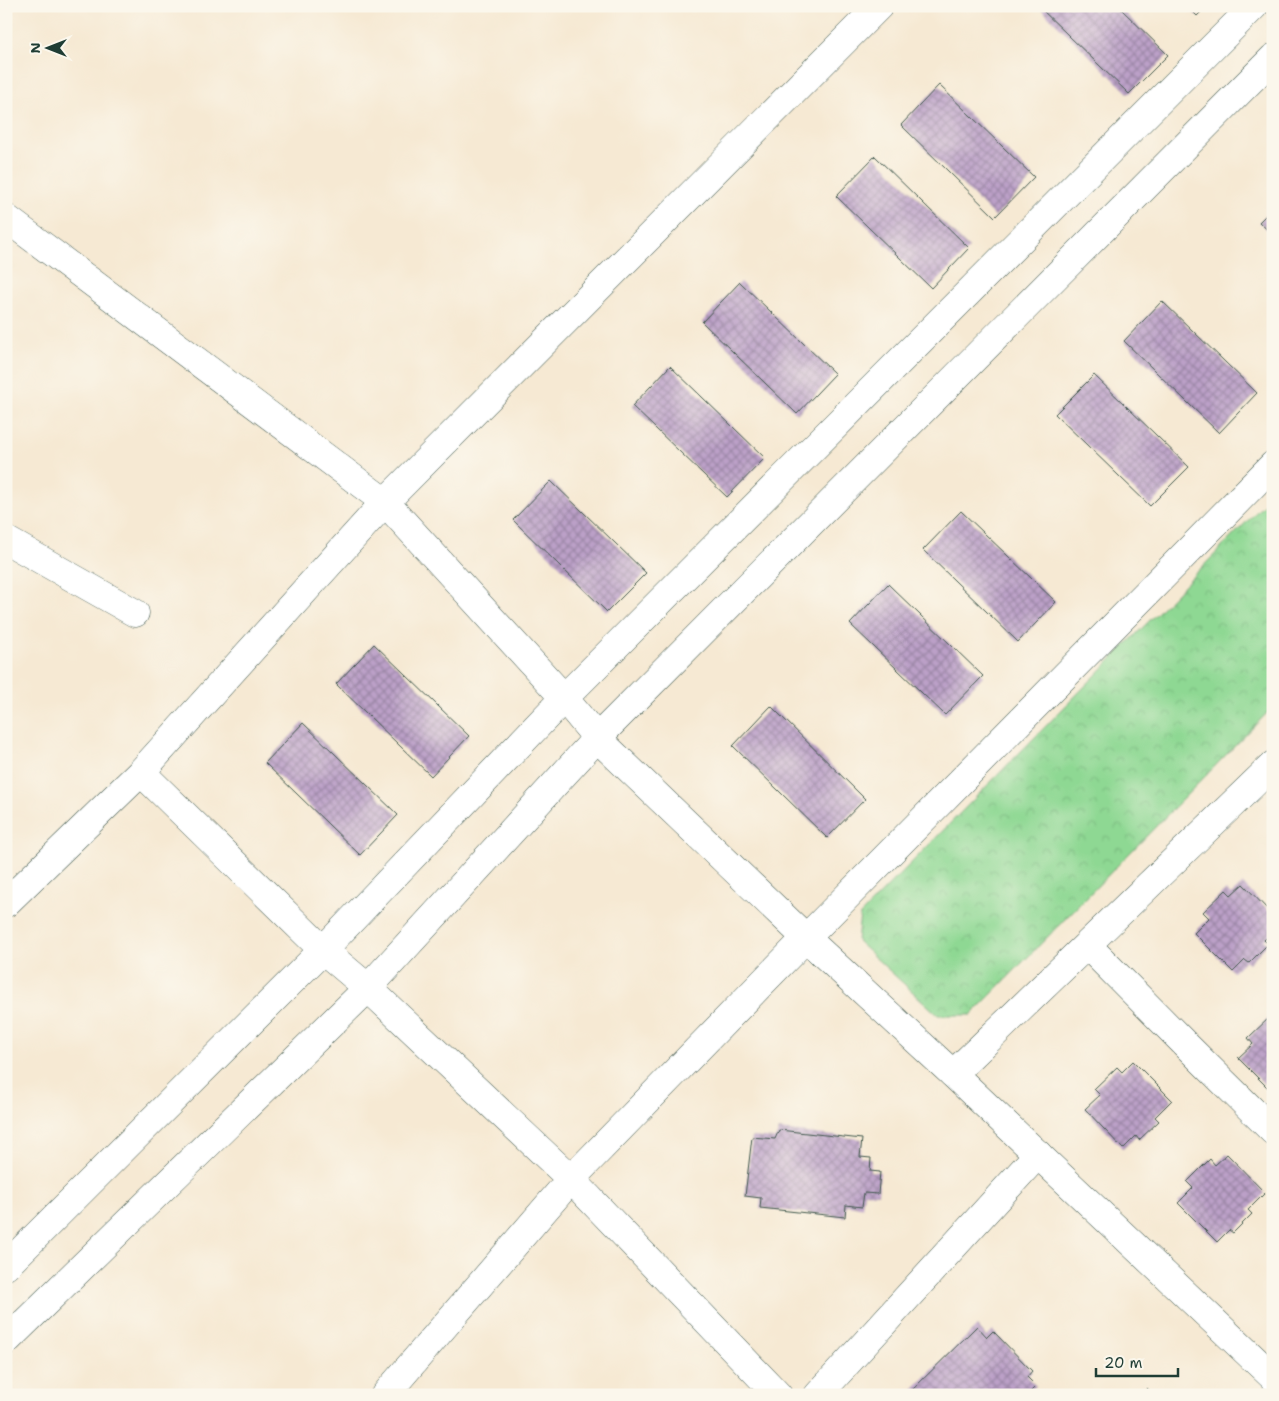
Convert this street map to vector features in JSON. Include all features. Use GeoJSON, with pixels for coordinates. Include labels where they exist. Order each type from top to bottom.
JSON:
{"type":"FeatureCollection","features":[{"type":"Feature","properties":{"kind":"street"},"geometry":{"type":"LineString","coordinates":[[6,903],[141,772],[385,502],[879,6]]}},
{"type":"Feature","properties":{"kind":"street"},"geometry":{"type":"LineString","coordinates":[[6,1266],[323,950],[564,698],[1254,6]]}},
{"type":"Feature","properties":{"kind":"street"},"geometry":{"type":"LineString","coordinates":[[6,1341],[368,988],[597,738],[1273,58]]}},
{"type":"Feature","properties":{"kind":"street"},"geometry":{"type":"LineString","coordinates":[[6,218],[385,502],[564,698],[597,738],[806,938],[953,1074],[1273,1377]]}},
{"type":"Feature","properties":{"kind":"street"},"geometry":{"type":"LineString","coordinates":[[385,1395],[571,1179],[1273,465]]}},
{"type":"Feature","properties":{"kind":"street"},"geometry":{"type":"LineString","coordinates":[[6,540],[136,613]]}},
{"type":"Feature","properties":{"kind":"street"},"geometry":{"type":"LineString","coordinates":[[953,1074],[1273,765]]}},
{"type":"Feature","properties":{"kind":"street"},"geometry":{"type":"LineString","coordinates":[[141,772],[323,950],[368,988],[571,1179],[778,1395]]}},
{"type":"Feature","properties":{"kind":"street"},"geometry":{"type":"LineString","coordinates":[[1088,945],[1273,1131]]}},
{"type":"Feature","properties":{"kind":"street"},"geometry":{"type":"LineString","coordinates":[[818,1395],[1038,1154]]}},
{"type":"Feature","properties":{"kind":"green space"},"geometry":{"type":"Polygon","coordinates":[[[1273,495],[1273,707],[971,1015],[938,1015],[857,941],[860,915],[1273,495]]]}},
{"type":"Feature","properties":{"kind":"building"},"geometry":{"type":"Polygon","coordinates":[[[1038,6],[1118,6],[1168,55],[1129,94],[1038,6]]]}},
{"type":"Feature","properties":{"kind":"building"},"geometry":{"type":"Polygon","coordinates":[[[1187,6],[1207,6],[1197,16],[1187,6]]]}},
{"type":"Feature","properties":{"kind":"building"},"geometry":{"type":"Polygon","coordinates":[[[939,85],[1034,177],[995,217],[901,125],[939,85]]]}},
{"type":"Feature","properties":{"kind":"building"},"geometry":{"type":"Polygon","coordinates":[[[875,156],[969,248],[931,288],[836,196],[875,156]]]}},
{"type":"Feature","properties":{"kind":"building"},"geometry":{"type":"Polygon","coordinates":[[[1273,208],[1273,235],[1259,222],[1273,208]]]}},
{"type":"Feature","properties":{"kind":"building"},"geometry":{"type":"Polygon","coordinates":[[[740,282],[835,374],[797,414],[702,322],[740,282]]]}},
{"type":"Feature","properties":{"kind":"building"},"geometry":{"type":"Polygon","coordinates":[[[1162,301],[1257,393],[1219,433],[1124,341],[1162,301]]]}},
{"type":"Feature","properties":{"kind":"building"},"geometry":{"type":"Polygon","coordinates":[[[670,366],[765,458],[727,497],[632,406],[670,366]]]}},
{"type":"Feature","properties":{"kind":"building"},"geometry":{"type":"Polygon","coordinates":[[[1094,375],[1189,467],[1150,506],[1055,414],[1094,375]]]}},
{"type":"Feature","properties":{"kind":"building"},"geometry":{"type":"Polygon","coordinates":[[[551,481],[646,573],[607,612],[513,520],[551,481]]]}},
{"type":"Feature","properties":{"kind":"building"},"geometry":{"type":"Polygon","coordinates":[[[961,511],[1056,602],[1018,642],[923,550],[961,511]]]}},
{"type":"Feature","properties":{"kind":"building"},"geometry":{"type":"Polygon","coordinates":[[[888,584],[983,676],[945,715],[850,624],[888,584]]]}},
{"type":"Feature","properties":{"kind":"building"},"geometry":{"type":"Polygon","coordinates":[[[374,644],[469,736],[431,776],[336,684],[374,644]]]}},
{"type":"Feature","properties":{"kind":"building"},"geometry":{"type":"Polygon","coordinates":[[[771,706],[865,799],[827,838],[733,746],[771,706]]]}},
{"type":"Feature","properties":{"kind":"building"},"geometry":{"type":"Polygon","coordinates":[[[303,723],[398,815],[360,855],[265,763],[303,723]]]}},
{"type":"Feature","properties":{"kind":"building"},"geometry":{"type":"Polygon","coordinates":[[[1243,884],[1273,915],[1273,932],[1264,940],[1268,944],[1249,963],[1245,960],[1233,972],[1194,933],[1209,918],[1203,912],[1226,890],[1231,895],[1243,884]]]}},
{"type":"Feature","properties":{"kind":"building"},"geometry":{"type":"Polygon","coordinates":[[[1271,1016],[1273,1018],[1273,1093],[1238,1058],[1253,1044],[1248,1038],[1271,1016]]]}},
{"type":"Feature","properties":{"kind":"building"},"geometry":{"type":"Polygon","coordinates":[[[1133,1061],[1172,1100],[1155,1117],[1159,1121],[1139,1140],[1136,1136],[1123,1149],[1085,1109],[1100,1095],[1094,1089],[1117,1067],[1122,1072],[1133,1061]]]}},
{"type":"Feature","properties":{"kind":"building"},"geometry":{"type":"Polygon","coordinates":[[[779,1130],[862,1139],[860,1157],[871,1158],[870,1171],[880,1172],[878,1194],[864,1193],[862,1207],[846,1205],[845,1217],[760,1208],[761,1198],[745,1196],[752,1137],[775,1139],[779,1130]]]}},
{"type":"Feature","properties":{"kind":"building"},"geometry":{"type":"Polygon","coordinates":[[[1227,1154],[1265,1193],[1248,1210],[1252,1214],[1233,1233],[1229,1230],[1217,1242],[1178,1203],[1193,1188],[1187,1182],[1210,1159],[1215,1165],[1227,1154]]]}},
{"type":"Feature","properties":{"kind":"building"},"geometry":{"type":"Polygon","coordinates":[[[977,1326],[987,1337],[993,1331],[1032,1371],[1027,1377],[1036,1386],[1027,1395],[907,1395],[977,1326]]]}},
{"type":"Feature","properties":{"kind":"building"},"geometry":{"type":"Polygon","coordinates":[[[1147,1388],[1154,1395],[1142,1395],[1147,1388]]]}}]}
